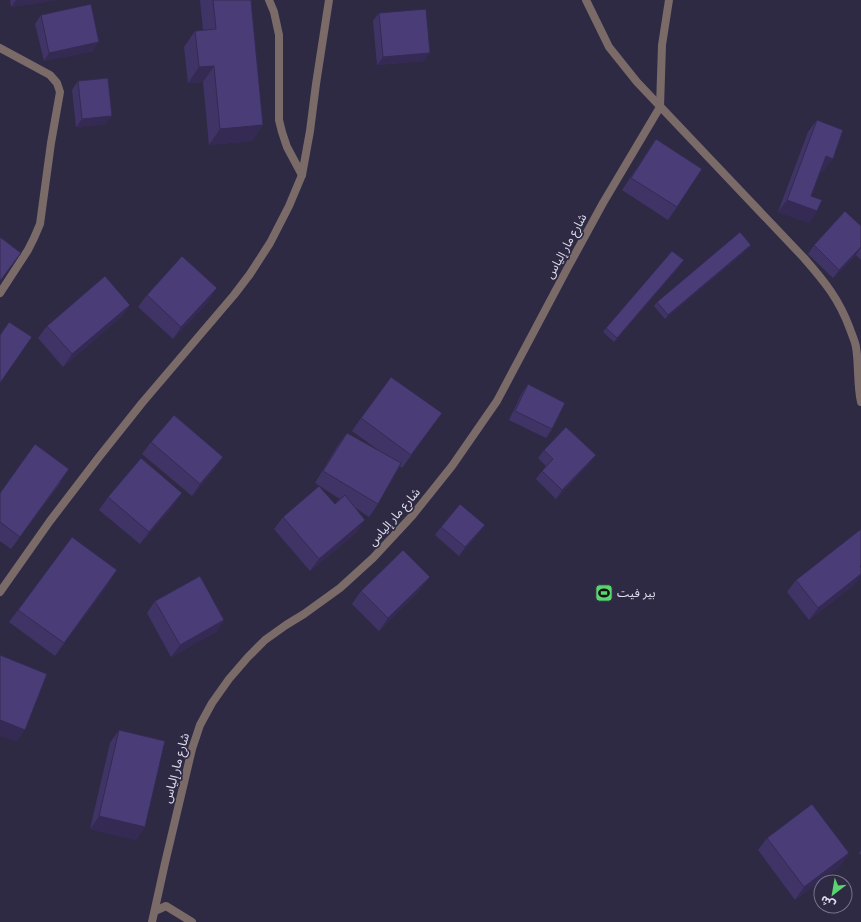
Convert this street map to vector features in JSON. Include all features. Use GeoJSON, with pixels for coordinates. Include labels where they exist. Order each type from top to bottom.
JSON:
{"type":"FeatureCollection","features":[{"type":"Feature","properties":{"kind":"street"},"geometry":{"type":"LineString","coordinates":[[269,0],[274,12],[279,35],[279,120],[287,147],[302,175]]}},
{"type":"Feature","properties":{"kind":"street"},"geometry":{"type":"LineString","coordinates":[[0,592],[50,521],[99,456],[234,295],[250,274],[270,243],[290,206],[302,175],[329,0]]}},
{"type":"Feature","properties":{"kind":"street"},"geometry":{"type":"LineString","coordinates":[[586,0],[609,47],[637,82],[804,258],[822,278],[835,297],[843,311],[856,346],[861,402]]}},
{"type":"Feature","properties":{"kind":"street"},"geometry":{"type":"LineString","coordinates":[[660,107],[662,45],[669,0]]}},
{"type":"Feature","properties":{"kind":"street"},"geometry":{"type":"LineString","coordinates":[[0,48],[50,75],[57,83],[60,92],[51,143],[40,224],[28,250],[0,293]]}},
{"type":"Feature","properties":{"kind":"street","name":"شارع مار إلياس"},"geometry":{"type":"LineString","coordinates":[[152,922],[166,856],[192,749],[200,725],[212,703],[229,678],[265,640],[340,588],[373,558],[412,516],[452,466],[497,401],[585,236],[660,107]]}},
{"type":"Feature","properties":{"kind":"street"},"geometry":{"type":"LineString","coordinates":[[155,911],[166,906],[192,922]]}},
{"type":"Feature","properties":{"kind":"building"},"geometry":{"type":"Polygon","coordinates":[[[213,0],[251,0],[263,125],[220,129],[214,66],[199,67],[195,31],[216,29],[213,0]]]}},
{"type":"Feature","properties":{"kind":"building"},"geometry":{"type":"Polygon","coordinates":[[[91,4],[99,42],[49,53],[41,15],[91,4]]]}},
{"type":"Feature","properties":{"kind":"building"},"geometry":{"type":"Polygon","coordinates":[[[426,9],[430,53],[383,57],[379,13],[426,9]]]}},
{"type":"Feature","properties":{"kind":"building"},"geometry":{"type":"Polygon","coordinates":[[[108,78],[112,116],[82,119],[78,81],[108,78]]]}},
{"type":"Feature","properties":{"kind":"building"},"geometry":{"type":"Polygon","coordinates":[[[817,120],[843,130],[833,159],[826,156],[811,196],[822,200],[817,211],[787,200],[817,120]]]}},
{"type":"Feature","properties":{"kind":"building"},"geometry":{"type":"Polygon","coordinates":[[[656,139],[702,169],[677,207],[631,178],[656,139]]]}},
{"type":"Feature","properties":{"kind":"building"},"geometry":{"type":"Polygon","coordinates":[[[845,211],[861,226],[861,247],[839,270],[814,245],[845,211]]]}},
{"type":"Feature","properties":{"kind":"building"},"geometry":{"type":"Polygon","coordinates":[[[740,232],[751,245],[668,315],[657,302],[740,232]]]}},
{"type":"Feature","properties":{"kind":"building"},"geometry":{"type":"Polygon","coordinates":[[[0,237],[21,253],[0,281],[0,237]]]}},
{"type":"Feature","properties":{"kind":"building"},"geometry":{"type":"Polygon","coordinates":[[[672,251],[684,260],[617,338],[606,328],[672,251]]]}},
{"type":"Feature","properties":{"kind":"building"},"geometry":{"type":"Polygon","coordinates":[[[182,256],[217,288],[181,327],[147,295],[182,256]]]}},
{"type":"Feature","properties":{"kind":"building"},"geometry":{"type":"Polygon","coordinates":[[[105,276],[130,305],[72,354],[47,326],[105,276]]]}},
{"type":"Feature","properties":{"kind":"building"},"geometry":{"type":"Polygon","coordinates":[[[9,322],[32,337],[0,383],[0,335],[9,322]]]}},
{"type":"Feature","properties":{"kind":"building"},"geometry":{"type":"Polygon","coordinates":[[[391,377],[442,413],[411,455],[361,418],[391,377]]]}},
{"type":"Feature","properties":{"kind":"building"},"geometry":{"type":"Polygon","coordinates":[[[528,384],[565,403],[552,429],[515,411],[528,384]]]}},
{"type":"Feature","properties":{"kind":"building"},"geometry":{"type":"Polygon","coordinates":[[[174,415],[223,457],[200,484],[151,442],[174,415]]]}},
{"type":"Feature","properties":{"kind":"building"},"geometry":{"type":"Polygon","coordinates":[[[566,427],[596,455],[562,490],[542,471],[553,459],[544,450],[566,427]]]}},
{"type":"Feature","properties":{"kind":"building"},"geometry":{"type":"Polygon","coordinates":[[[347,433],[401,463],[378,504],[323,471],[347,433]]]}},
{"type":"Feature","properties":{"kind":"building"},"geometry":{"type":"Polygon","coordinates":[[[35,444],[69,469],[20,537],[0,522],[0,493],[35,444]]]}},
{"type":"Feature","properties":{"kind":"building"},"geometry":{"type":"Polygon","coordinates":[[[141,458],[182,493],[149,532],[108,497],[141,458]]]}},
{"type":"Feature","properties":{"kind":"building"},"geometry":{"type":"Polygon","coordinates":[[[319,486],[335,504],[345,495],[365,520],[319,559],[283,517],[319,486]]]}},
{"type":"Feature","properties":{"kind":"building"},"geometry":{"type":"Polygon","coordinates":[[[460,504],[485,525],[465,547],[441,527],[460,504]]]}},
{"type":"Feature","properties":{"kind":"building"},"geometry":{"type":"Polygon","coordinates":[[[861,529],[861,574],[818,608],[796,580],[861,529]]]}},
{"type":"Feature","properties":{"kind":"building"},"geometry":{"type":"Polygon","coordinates":[[[72,537],[117,570],[64,643],[18,610],[72,537]]]}},
{"type":"Feature","properties":{"kind":"building"},"geometry":{"type":"Polygon","coordinates":[[[403,550],[430,577],[388,618],[361,591],[403,550]]]}},
{"type":"Feature","properties":{"kind":"building"},"geometry":{"type":"Polygon","coordinates":[[[200,576],[224,620],[180,645],[155,601],[200,576]]]}},
{"type":"Feature","properties":{"kind":"building"},"geometry":{"type":"Polygon","coordinates":[[[0,655],[47,674],[25,730],[0,720],[0,655]]]}},
{"type":"Feature","properties":{"kind":"building"},"geometry":{"type":"Polygon","coordinates":[[[119,730],[165,741],[145,827],[99,816],[119,730]]]}},
{"type":"Feature","properties":{"kind":"building"},"geometry":{"type":"Polygon","coordinates":[[[812,804],[849,853],[821,874],[813,874],[813,880],[804,887],[767,838],[812,804]]]}},
{"type":"Feature","properties":{"kind":"place","name":"بير فيت"},"geometry":{"type":"Point","coordinates":[604,593]}}]}
